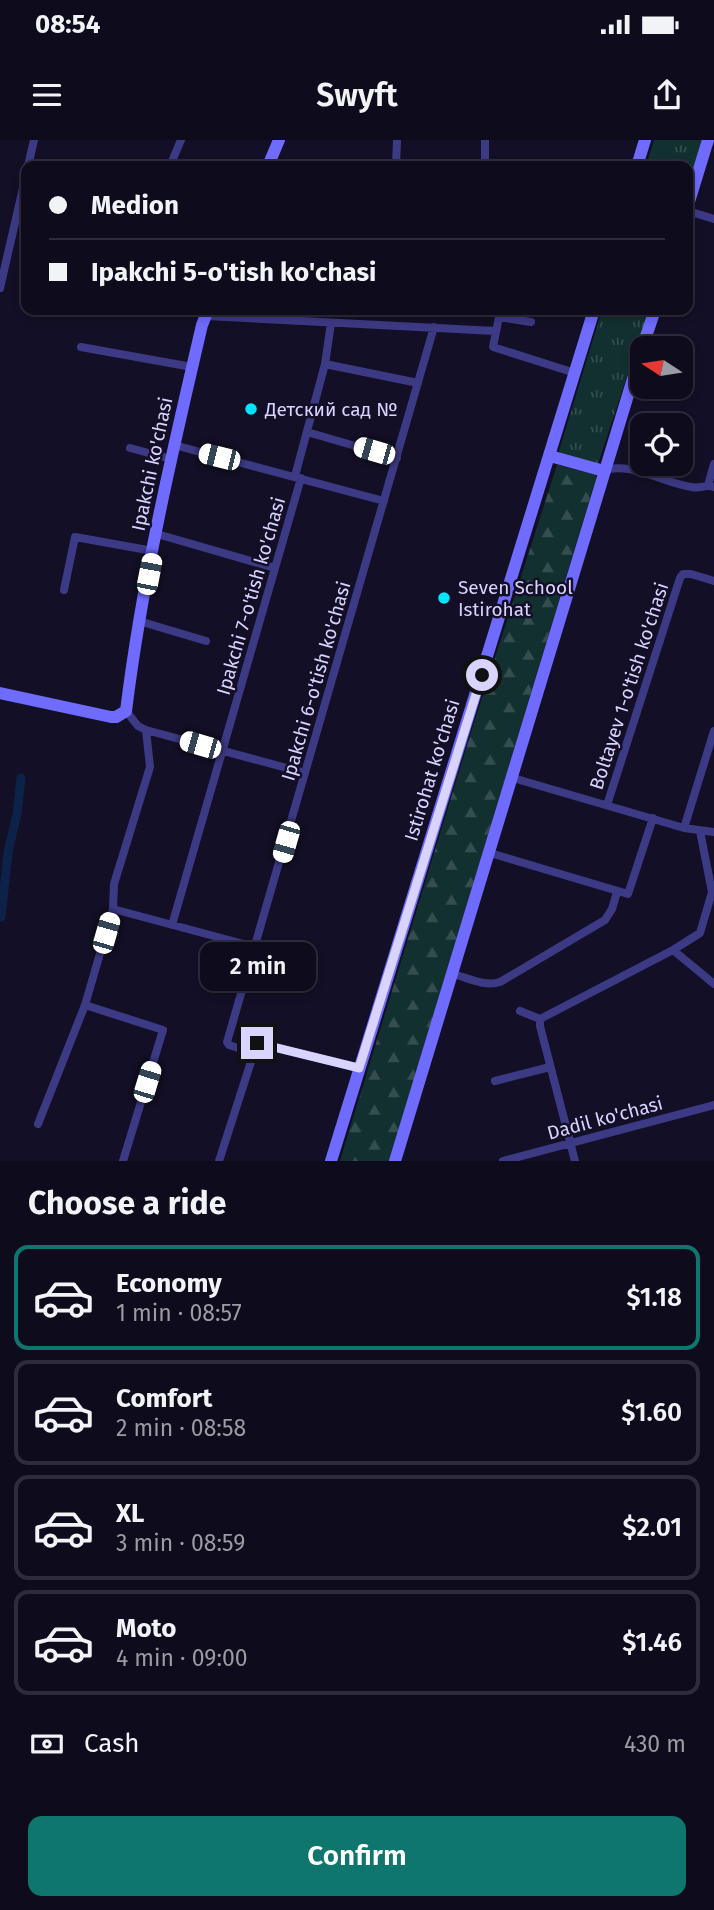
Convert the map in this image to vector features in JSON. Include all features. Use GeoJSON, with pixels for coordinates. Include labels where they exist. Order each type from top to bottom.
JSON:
{"type":"FeatureCollection","features":[{"type":"Feature","properties":{"kind":"main road"},"geometry":{"type":"LineString","coordinates":[[270,161],[279,140]]}},
{"type":"Feature","properties":{"kind":"main road"},"geometry":{"type":"LineString","coordinates":[[639,161],[645,140]]}},
{"type":"Feature","properties":{"kind":"main road"},"geometry":{"type":"LineString","coordinates":[[693,189],[708,140]]}},
{"type":"Feature","properties":{"kind":"main road","name":"Ipakchi ko'chasi"},"geometry":{"type":"LineString","coordinates":[[126,711],[139,621],[172,452],[206,315]]}},
{"type":"Feature","properties":{"kind":"main road","name":"Istirohat ko'chasi"},"geometry":{"type":"LineString","coordinates":[[331,1161],[592,315]]}},
{"type":"Feature","properties":{"kind":"main road"},"geometry":{"type":"LineString","coordinates":[[646,336],[652,315]]}},
{"type":"Feature","properties":{"kind":"main road"},"geometry":{"type":"LineString","coordinates":[[395,1161],[630,387]]}},
{"type":"Feature","properties":{"kind":"main road"},"geometry":{"type":"LineString","coordinates":[[550,456],[604,471]]}},
{"type":"Feature","properties":{"kind":"main road"},"geometry":{"type":"LineString","coordinates":[[0,687],[114,712],[126,711]]}},
{"type":"Feature","properties":{"kind":"main road"},"geometry":{"type":"LineString","coordinates":[[0,694],[111,717],[126,711]]}},
{"type":"Feature","properties":{"kind":"street"},"geometry":{"type":"LineString","coordinates":[[29,161],[34,140]]}},
{"type":"Feature","properties":{"kind":"street"},"geometry":{"type":"LineString","coordinates":[[172,161],[181,140]]}},
{"type":"Feature","properties":{"kind":"street"},"geometry":{"type":"LineString","coordinates":[[396,161],[397,140]]}},
{"type":"Feature","properties":{"kind":"street"},"geometry":{"type":"LineString","coordinates":[[485,140],[485,161]]}},
{"type":"Feature","properties":{"kind":"street"},"geometry":{"type":"LineString","coordinates":[[0,288],[3,262],[21,193]]}},
{"type":"Feature","properties":{"kind":"street"},"geometry":{"type":"LineString","coordinates":[[693,213],[714,219]]}},
{"type":"Feature","properties":{"kind":"street"},"geometry":{"type":"LineString","coordinates":[[232,315],[495,331]]}},
{"type":"Feature","properties":{"kind":"street"},"geometry":{"type":"LineString","coordinates":[[531,322],[499,317],[493,347],[575,373]]}},
{"type":"Feature","properties":{"kind":"street","name":"Ipakchi 7-o'tish ko'chasi"},"geometry":{"type":"LineString","coordinates":[[172,925],[275,568],[325,364],[331,323]]}},
{"type":"Feature","properties":{"kind":"street","name":"Ipakchi 6-o'tish ko'chasi"},"geometry":{"type":"LineString","coordinates":[[254,1053],[227,1044],[434,327]]}},
{"type":"Feature","properties":{"kind":"street"},"geometry":{"type":"LineString","coordinates":[[81,347],[192,367]]}},
{"type":"Feature","properties":{"kind":"street"},"geometry":{"type":"LineString","coordinates":[[325,364],[418,383]]}},
{"type":"Feature","properties":{"kind":"street"},"geometry":{"type":"LineString","coordinates":[[307,432],[397,458]]}},
{"type":"Feature","properties":{"kind":"street"},"geometry":{"type":"LineString","coordinates":[[130,448],[172,452],[298,477],[384,501]]}},
{"type":"Feature","properties":{"kind":"street"},"geometry":{"type":"LineString","coordinates":[[604,471],[624,468],[693,488],[711,486],[714,464]]}},
{"type":"Feature","properties":{"kind":"street"},"geometry":{"type":"LineString","coordinates":[[157,534],[275,568]]}},
{"type":"Feature","properties":{"kind":"street"},"geometry":{"type":"LineString","coordinates":[[64,590],[75,537],[153,551]]}},
{"type":"Feature","properties":{"kind":"street","name":"Boltayev 1-o'tish ko'chasi"},"geometry":{"type":"LineString","coordinates":[[607,805],[680,578],[683,574],[691,574],[714,581]]}},
{"type":"Feature","properties":{"kind":"street"},"geometry":{"type":"LineString","coordinates":[[139,621],[206,641]]}},
{"type":"Feature","properties":{"kind":"street"},"geometry":{"type":"LineString","coordinates":[[126,711],[138,726],[146,730],[305,773]]}},
{"type":"Feature","properties":{"kind":"street"},"geometry":{"type":"LineString","coordinates":[[38,1124],[85,1005],[113,909],[114,884],[150,767],[146,730]]}},
{"type":"Feature","properties":{"kind":"street"},"geometry":{"type":"LineString","coordinates":[[684,828],[714,731]]}},
{"type":"Feature","properties":{"kind":"street"},"geometry":{"type":"LineString","coordinates":[[513,778],[684,828],[714,832]]}},
{"type":"Feature","properties":{"kind":"street"},"geometry":{"type":"LineString","coordinates":[[490,853],[617,892],[629,893],[653,818]]}},
{"type":"Feature","properties":{"kind":"street"},"geometry":{"type":"LineString","coordinates":[[520,1011],[540,1019],[673,950],[700,933],[713,897],[699,831]]}},
{"type":"Feature","properties":{"kind":"street"},"geometry":{"type":"LineString","coordinates":[[453,974],[482,983],[500,982],[605,920],[612,909],[617,892]]}},
{"type":"Feature","properties":{"kind":"street"},"geometry":{"type":"LineString","coordinates":[[113,909],[255,947]]}},
{"type":"Feature","properties":{"kind":"street"},"geometry":{"type":"LineString","coordinates":[[673,950],[714,984]]}},
{"type":"Feature","properties":{"kind":"street"},"geometry":{"type":"LineString","coordinates":[[85,1005],[163,1030],[123,1161]]}},
{"type":"Feature","properties":{"kind":"street"},"geometry":{"type":"LineString","coordinates":[[540,1019],[575,1161]]}},
{"type":"Feature","properties":{"kind":"street"},"geometry":{"type":"LineString","coordinates":[[219,1161],[257,1043],[359,1068]]}},
{"type":"Feature","properties":{"kind":"street"},"geometry":{"type":"LineString","coordinates":[[495,1081],[550,1067]]}},
{"type":"Feature","properties":{"kind":"street","name":"Dadil ko'chasi"},"geometry":{"type":"LineString","coordinates":[[503,1161],[714,1105]]}},
{"type":"Feature","properties":{"kind":"green space"},"geometry":{"type":"Polygon","coordinates":[[[654,140],[702,140],[693,170],[693,161],[648,161],[654,140]]]}},
{"type":"Feature","properties":{"kind":"green space"},"geometry":{"type":"Polygon","coordinates":[[[600,315],[647,315],[640,336],[630,336],[630,367],[598,464],[561,454],[559,451],[600,315]]]}},
{"type":"Feature","properties":{"kind":"green space"},"geometry":{"type":"Polygon","coordinates":[[[557,465],[596,475],[596,478],[389,1161],[340,1161],[472,729],[557,465]]]}},
{"type":"Feature","properties":{"kind":"waterway"},"geometry":{"type":"LineString","coordinates":[[1,917],[8,852],[17,814],[21,778]]}},
{"type":"Feature","properties":{"kind":"place","name":"Детский сад №"},"geometry":{"type":"Point","coordinates":[251,409]}},
{"type":"Feature","properties":{"kind":"place","name":"Seven School Istirohat"},"geometry":{"type":"Point","coordinates":[444,598]}},
{"type":"Feature","properties":{"kind":"route"},"geometry":{"type":"LineString","coordinates":[[257,1043],[359,1068],[482,675]]}}]}
